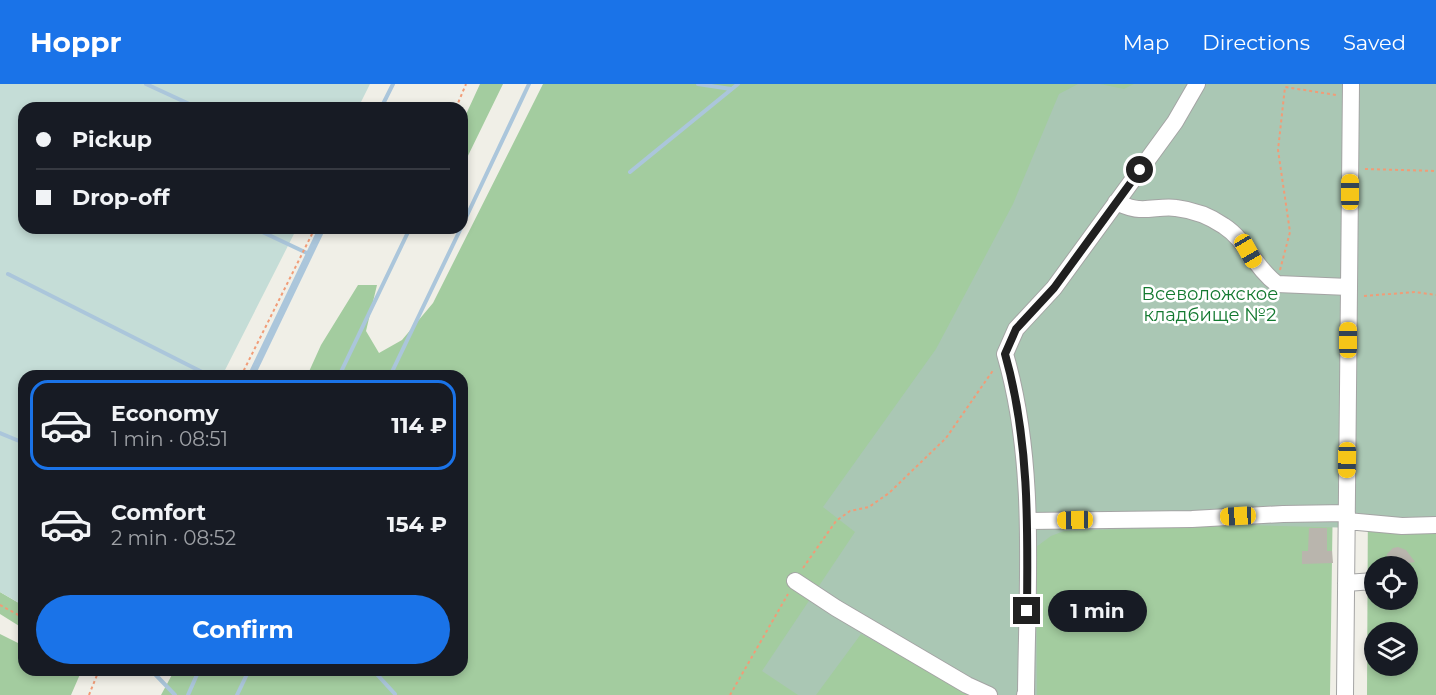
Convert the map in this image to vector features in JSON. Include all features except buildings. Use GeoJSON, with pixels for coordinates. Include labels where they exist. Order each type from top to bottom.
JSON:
{"type":"FeatureCollection","features":[{"type":"Feature","properties":{"kind":"street"},"geometry":{"type":"LineString","coordinates":[[1025,695],[1028,521],[1023,447],[1015,389],[1005,354],[1016,329],[1054,288],[1175,122],[1197,84]]}},
{"type":"Feature","properties":{"kind":"street"},"geometry":{"type":"LineString","coordinates":[[1345,695],[1351,91]]}},
{"type":"Feature","properties":{"kind":"street"},"geometry":{"type":"LineString","coordinates":[[1116,202],[1136,209],[1176,207],[1205,215],[1241,239],[1254,262],[1277,284],[1349,292]]}},
{"type":"Feature","properties":{"kind":"street"},"geometry":{"type":"LineString","coordinates":[[1028,521],[1192,519],[1283,514],[1347,517],[1402,526],[1436,525]]}},
{"type":"Feature","properties":{"kind":"street"},"geometry":{"type":"LineString","coordinates":[[795,581],[836,608],[967,685],[989,695]]}},
{"type":"Feature","properties":{"kind":"street"},"geometry":{"type":"LineString","coordinates":[[1346,583],[1364,582]]}},
{"type":"Feature","properties":{"kind":"path"},"geometry":{"type":"LineString","coordinates":[[458,102],[466,84]]}},
{"type":"Feature","properties":{"kind":"path"},"geometry":{"type":"LineString","coordinates":[[1277,284],[1290,232],[1278,150],[1285,87],[1351,91]]}},
{"type":"Feature","properties":{"kind":"path"},"geometry":{"type":"LineString","coordinates":[[1350,168],[1436,171]]}},
{"type":"Feature","properties":{"kind":"path"},"geometry":{"type":"LineString","coordinates":[[244,370],[312,234]]}},
{"type":"Feature","properties":{"kind":"path"},"geometry":{"type":"LineString","coordinates":[[1349,292],[1415,292],[1436,295]]}},
{"type":"Feature","properties":{"kind":"path"},"geometry":{"type":"LineString","coordinates":[[730,695],[795,581],[836,521],[850,511],[869,507],[889,493],[946,438],[1005,354]]}},
{"type":"Feature","properties":{"kind":"path"},"geometry":{"type":"LineString","coordinates":[[0,605],[18,615]]}},
{"type":"Feature","properties":{"kind":"path"},"geometry":{"type":"LineString","coordinates":[[89,695],[96,676]]}},
{"type":"Feature","properties":{"kind":"green space"},"geometry":{"type":"Polygon","coordinates":[[[480,84],[503,84],[468,156],[468,110],[480,84]]]}},
{"type":"Feature","properties":{"kind":"green space"},"geometry":{"type":"Polygon","coordinates":[[[543,84],[1339,84],[1330,695],[161,695],[171,676],[468,676],[468,370],[310,370],[321,345],[358,285],[377,285],[366,331],[379,353],[402,340],[433,303],[543,84]]]}},
{"type":"Feature","properties":{"kind":"green space","name":"Всеволожское кладбище №2"},"geometry":{"type":"Polygon","coordinates":[[[1078,84],[1100,84],[1124,89],[1134,84],[1436,84],[1436,530],[1244,525],[1064,531],[1051,536],[1036,547],[1037,695],[976,695],[861,634],[816,695],[798,695],[762,671],[855,532],[823,507],[936,349],[1013,204],[1059,94],[1078,84]]]}},
{"type":"Feature","properties":{"kind":"green space"},"geometry":{"type":"Polygon","coordinates":[[[1370,84],[1436,84],[1436,695],[1367,695],[1367,676],[1418,676],[1418,622],[1367,622],[1367,610],[1418,610],[1418,556],[1368,556],[1370,84]]]}},
{"type":"Feature","properties":{"kind":"green space"},"geometry":{"type":"Polygon","coordinates":[[[0,592],[18,602],[18,625],[0,614],[0,592]]]}},
{"type":"Feature","properties":{"kind":"green space"},"geometry":{"type":"Polygon","coordinates":[[[0,634],[18,643],[18,676],[79,676],[71,695],[0,695],[0,634]]]}},
{"type":"Feature","properties":{"kind":"shaded area"},"geometry":{"type":"Polygon","coordinates":[[[0,84],[370,84],[361,102],[18,102],[18,234],[294,234],[225,370],[18,370],[18,602],[0,592],[0,84]]]}},
{"type":"Feature","properties":{"kind":"shaded area"},"geometry":{"type":"Polygon","coordinates":[[[315,234],[323,234],[258,370],[250,370],[315,234]]]}},
{"type":"Feature","properties":{"kind":"waterway"},"geometry":{"type":"LineString","coordinates":[[146,84],[185,102]]}},
{"type":"Feature","properties":{"kind":"waterway"},"geometry":{"type":"LineString","coordinates":[[384,102],[393,84]]}},
{"type":"Feature","properties":{"kind":"waterway"},"geometry":{"type":"LineString","coordinates":[[468,213],[529,84]]}},
{"type":"Feature","properties":{"kind":"waterway"},"geometry":{"type":"LineString","coordinates":[[698,84],[731,89]]}},
{"type":"Feature","properties":{"kind":"waterway"},"geometry":{"type":"LineString","coordinates":[[630,172],[738,84]]}},
{"type":"Feature","properties":{"kind":"waterway"},"geometry":{"type":"LineString","coordinates":[[267,234],[309,254]]}},
{"type":"Feature","properties":{"kind":"waterway"},"geometry":{"type":"LineString","coordinates":[[342,370],[407,234]]}},
{"type":"Feature","properties":{"kind":"waterway"},"geometry":{"type":"LineString","coordinates":[[393,370],[458,234]]}},
{"type":"Feature","properties":{"kind":"waterway"},"geometry":{"type":"LineString","coordinates":[[8,274],[198,370]]}},
{"type":"Feature","properties":{"kind":"waterway"},"geometry":{"type":"LineString","coordinates":[[0,433],[18,440]]}},
{"type":"Feature","properties":{"kind":"waterway"},"geometry":{"type":"LineString","coordinates":[[157,676],[175,695]]}},
{"type":"Feature","properties":{"kind":"waterway"},"geometry":{"type":"LineString","coordinates":[[188,695],[196,676]]}},
{"type":"Feature","properties":{"kind":"waterway"},"geometry":{"type":"LineString","coordinates":[[237,695],[246,676]]}},
{"type":"Feature","properties":{"kind":"waterway"},"geometry":{"type":"LineString","coordinates":[[378,676],[395,694]]}},
{"type":"Feature","properties":{"kind":"route"},"geometry":{"type":"LineString","coordinates":[[1027,611],[1028,521],[1023,447],[1015,389],[1005,354],[1016,329],[1054,288],[1140,170]]}}]}
